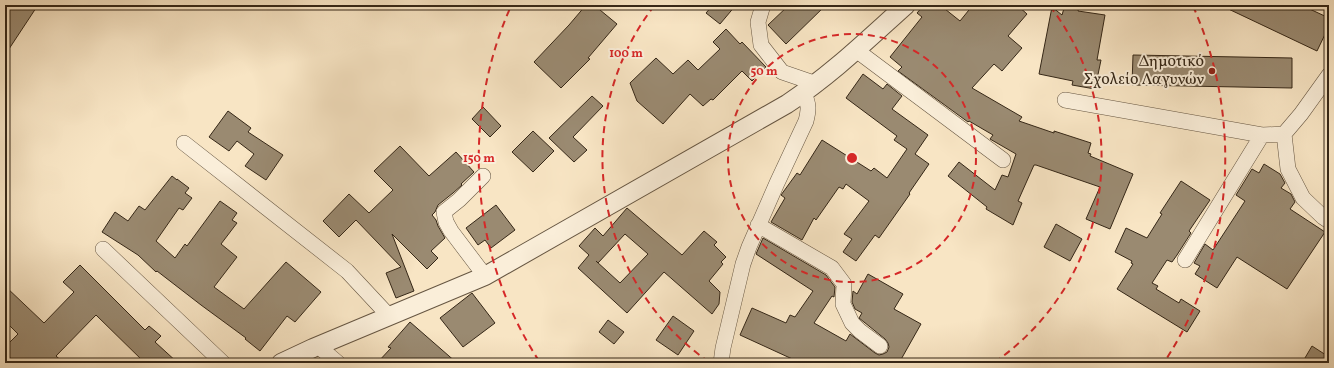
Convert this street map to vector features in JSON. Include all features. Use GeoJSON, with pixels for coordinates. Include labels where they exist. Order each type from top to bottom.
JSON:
{"type":"FeatureCollection","features":[{"type":"Feature","properties":{"kind":"street"},"geometry":{"type":"LineString","coordinates":[[763,5],[758,22],[761,45],[782,72],[811,89]]}},
{"type":"Feature","properties":{"kind":"street"},"geometry":{"type":"LineString","coordinates":[[281,363],[485,276],[787,104],[811,89],[906,5]]}},
{"type":"Feature","properties":{"kind":"street"},"geometry":{"type":"LineString","coordinates":[[856,50],[1003,160]]}},
{"type":"Feature","properties":{"kind":"street"},"geometry":{"type":"LineString","coordinates":[[1329,75],[1301,114],[1284,134],[1288,169],[1303,198],[1329,221]]}},
{"type":"Feature","properties":{"kind":"street"},"geometry":{"type":"LineString","coordinates":[[721,363],[723,348],[743,264],[758,225],[806,121],[811,89]]}},
{"type":"Feature","properties":{"kind":"street"},"geometry":{"type":"LineString","coordinates":[[1065,100],[1262,135],[1284,134]]}},
{"type":"Feature","properties":{"kind":"street"},"geometry":{"type":"LineString","coordinates":[[1185,260],[1262,135]]}},
{"type":"Feature","properties":{"kind":"street"},"geometry":{"type":"LineString","coordinates":[[184,143],[347,271],[389,316]]}},
{"type":"Feature","properties":{"kind":"street"},"geometry":{"type":"LineString","coordinates":[[483,176],[459,200],[444,212],[446,222],[451,231],[485,276]]}},
{"type":"Feature","properties":{"kind":"street"},"geometry":{"type":"LineString","coordinates":[[758,225],[832,268],[844,284],[843,304],[852,323],[880,346]]}},
{"type":"Feature","properties":{"kind":"street"},"geometry":{"type":"LineString","coordinates":[[103,249],[223,363]]}},
{"type":"Feature","properties":{"kind":"street"},"geometry":{"type":"LineString","coordinates":[[318,346],[338,363]]}},
{"type":"Feature","properties":{"kind":"building"},"geometry":{"type":"Polygon","coordinates":[[[13,5],[38,5],[5,55],[5,17],[13,5]]]}},
{"type":"Feature","properties":{"kind":"building"},"geometry":{"type":"Polygon","coordinates":[[[586,5],[594,5],[617,24],[588,58],[590,59],[561,88],[534,62],[586,5]]]}},
{"type":"Feature","properties":{"kind":"building"},"geometry":{"type":"Polygon","coordinates":[[[713,5],[736,5],[720,24],[706,13],[713,5]]]}},
{"type":"Feature","properties":{"kind":"building"},"geometry":{"type":"Polygon","coordinates":[[[789,5],[826,5],[786,44],[768,25],[789,5]]]}},
{"type":"Feature","properties":{"kind":"building"},"geometry":{"type":"Polygon","coordinates":[[[924,5],[940,5],[960,21],[973,5],[1017,5],[1027,14],[1008,36],[1022,48],[1002,71],[994,64],[972,88],[1022,117],[1019,121],[1054,133],[1054,131],[1091,143],[1088,153],[1091,154],[1090,156],[1133,174],[1110,229],[1086,219],[1100,187],[1036,165],[1034,165],[1018,201],[1022,203],[1013,225],[986,209],[987,207],[948,176],[959,162],[995,190],[1002,175],[1008,177],[1016,154],[990,139],[993,135],[969,121],[968,122],[898,71],[902,67],[890,57],[922,17],[917,13],[924,5]]]}},
{"type":"Feature","properties":{"kind":"building"},"geometry":{"type":"Polygon","coordinates":[[[1065,5],[1079,5],[1078,11],[1105,15],[1097,60],[1101,60],[1095,89],[1072,85],[1073,81],[1039,74],[1052,7],[1062,15],[1065,5]]]}},
{"type":"Feature","properties":{"kind":"building"},"geometry":{"type":"Polygon","coordinates":[[[1220,5],[1301,5],[1329,18],[1329,26],[1317,51],[1220,5]]]}},
{"type":"Feature","properties":{"kind":"building"},"geometry":{"type":"Polygon","coordinates":[[[726,29],[740,44],[742,42],[766,67],[752,81],[742,71],[713,100],[711,99],[703,106],[690,94],[663,124],[637,101],[630,83],[656,58],[673,74],[688,60],[698,70],[720,49],[713,42],[726,29]]]}},
{"type":"Feature","properties":{"kind":"building","name":"Δημοτικό Σχολείο Λαγυνών"},"geometry":{"type":"Polygon","coordinates":[[[1133,55],[1292,58],[1292,88],[1132,85],[1133,55]]]}},
{"type":"Feature","properties":{"kind":"building"},"geometry":{"type":"Polygon","coordinates":[[[863,74],[883,89],[887,84],[902,96],[892,109],[928,135],[915,154],[929,164],[879,238],[875,235],[856,261],[843,252],[852,239],[844,234],[869,201],[846,184],[843,189],[839,187],[816,220],[814,218],[802,240],[771,222],[785,198],[781,195],[797,173],[800,175],[822,140],[871,171],[874,168],[887,178],[907,149],[894,140],[897,136],[846,98],[863,74]]]}},
{"type":"Feature","properties":{"kind":"building"},"geometry":{"type":"Polygon","coordinates":[[[592,96],[603,106],[573,137],[587,150],[574,162],[549,138],[592,96]]]}},
{"type":"Feature","properties":{"kind":"building"},"geometry":{"type":"Polygon","coordinates":[[[483,107],[501,126],[490,137],[472,119],[483,107]]]}},
{"type":"Feature","properties":{"kind":"building"},"geometry":{"type":"Polygon","coordinates":[[[228,111],[251,128],[248,132],[283,155],[266,180],[245,166],[254,154],[237,141],[229,151],[209,137],[228,111]]]}},
{"type":"Feature","properties":{"kind":"building"},"geometry":{"type":"Polygon","coordinates":[[[533,131],[554,151],[533,172],[512,152],[533,131]]]}},
{"type":"Feature","properties":{"kind":"building"},"geometry":{"type":"Polygon","coordinates":[[[400,146],[429,176],[456,152],[474,172],[461,184],[462,185],[438,205],[432,215],[445,238],[431,251],[438,258],[427,269],[392,234],[414,291],[396,298],[386,273],[401,267],[356,220],[339,237],[323,221],[349,194],[369,213],[393,190],[374,171],[400,146]]]}},
{"type":"Feature","properties":{"kind":"building"},"geometry":{"type":"Polygon","coordinates":[[[1264,164],[1280,174],[1285,183],[1281,188],[1291,194],[1295,202],[1290,209],[1325,232],[1287,289],[1237,257],[1217,288],[1195,274],[1200,266],[1194,263],[1205,244],[1213,250],[1245,201],[1236,195],[1252,169],[1259,173],[1264,164]]]}},
{"type":"Feature","properties":{"kind":"building"},"geometry":{"type":"Polygon","coordinates":[[[172,176],[189,188],[185,193],[192,198],[183,210],[179,208],[156,241],[175,258],[185,244],[187,246],[220,201],[237,213],[232,220],[237,223],[221,244],[237,257],[214,287],[244,309],[286,262],[321,292],[295,322],[287,316],[260,351],[245,339],[246,338],[157,271],[156,272],[138,255],[102,232],[115,212],[128,221],[139,206],[145,210],[172,176]]]}},
{"type":"Feature","properties":{"kind":"building"},"geometry":{"type":"Polygon","coordinates":[[[1181,181],[1210,200],[1189,231],[1191,233],[1177,255],[1172,262],[1167,260],[1152,283],[1158,286],[1156,289],[1179,303],[1181,299],[1200,311],[1187,332],[1117,289],[1133,264],[1131,263],[1132,261],[1115,252],[1126,228],[1147,238],[1162,214],[1160,213],[1181,181]]]}},
{"type":"Feature","properties":{"kind":"building"},"geometry":{"type":"Polygon","coordinates":[[[496,205],[515,230],[491,248],[485,240],[478,245],[466,228],[496,205]]]}},
{"type":"Feature","properties":{"kind":"building"},"geometry":{"type":"Polygon","coordinates":[[[627,208],[682,255],[704,231],[717,242],[714,245],[726,257],[721,262],[723,264],[709,281],[720,292],[719,304],[712,314],[664,272],[627,313],[578,268],[589,255],[579,246],[595,228],[603,236],[627,208]],[[625,234],[598,263],[620,283],[648,254],[625,234]]]}},
{"type":"Feature","properties":{"kind":"building"},"geometry":{"type":"Polygon","coordinates":[[[1056,224],[1082,239],[1070,261],[1044,247],[1056,224]]]}},
{"type":"Feature","properties":{"kind":"building"},"geometry":{"type":"Polygon","coordinates":[[[763,238],[826,275],[835,287],[834,297],[832,296],[814,323],[846,341],[850,334],[879,355],[887,352],[889,347],[888,343],[859,318],[862,313],[855,309],[852,302],[853,291],[857,294],[868,274],[903,294],[894,309],[921,324],[899,363],[801,363],[740,335],[752,308],[786,323],[790,315],[795,317],[813,291],[756,254],[763,238]]]}},
{"type":"Feature","properties":{"kind":"building"},"geometry":{"type":"Polygon","coordinates":[[[80,265],[145,330],[149,326],[161,336],[155,342],[178,363],[145,363],[96,315],[56,356],[64,363],[16,363],[5,353],[5,347],[18,334],[5,321],[5,286],[44,323],[74,292],[63,282],[80,265]]]}},
{"type":"Feature","properties":{"kind":"building"},"geometry":{"type":"Polygon","coordinates":[[[472,293],[495,323],[463,347],[440,318],[472,293]]]}},
{"type":"Feature","properties":{"kind":"building"},"geometry":{"type":"Polygon","coordinates":[[[673,316],[694,331],[678,355],[656,340],[673,316]]]}},
{"type":"Feature","properties":{"kind":"building"},"geometry":{"type":"Polygon","coordinates":[[[608,320],[624,332],[614,344],[599,332],[608,320]]]}},
{"type":"Feature","properties":{"kind":"building"},"geometry":{"type":"Polygon","coordinates":[[[410,322],[457,363],[377,363],[391,348],[388,347],[410,322]]]}},
{"type":"Feature","properties":{"kind":"building"},"geometry":{"type":"Polygon","coordinates":[[[1312,346],[1329,357],[1329,363],[1302,363],[1312,346]]]}},
{"type":"Feature","properties":{"kind":"place","name":"Δημοτικό Σχολείο Λαγυνών"},"geometry":{"type":"Point","coordinates":[1212,71]}}]}
